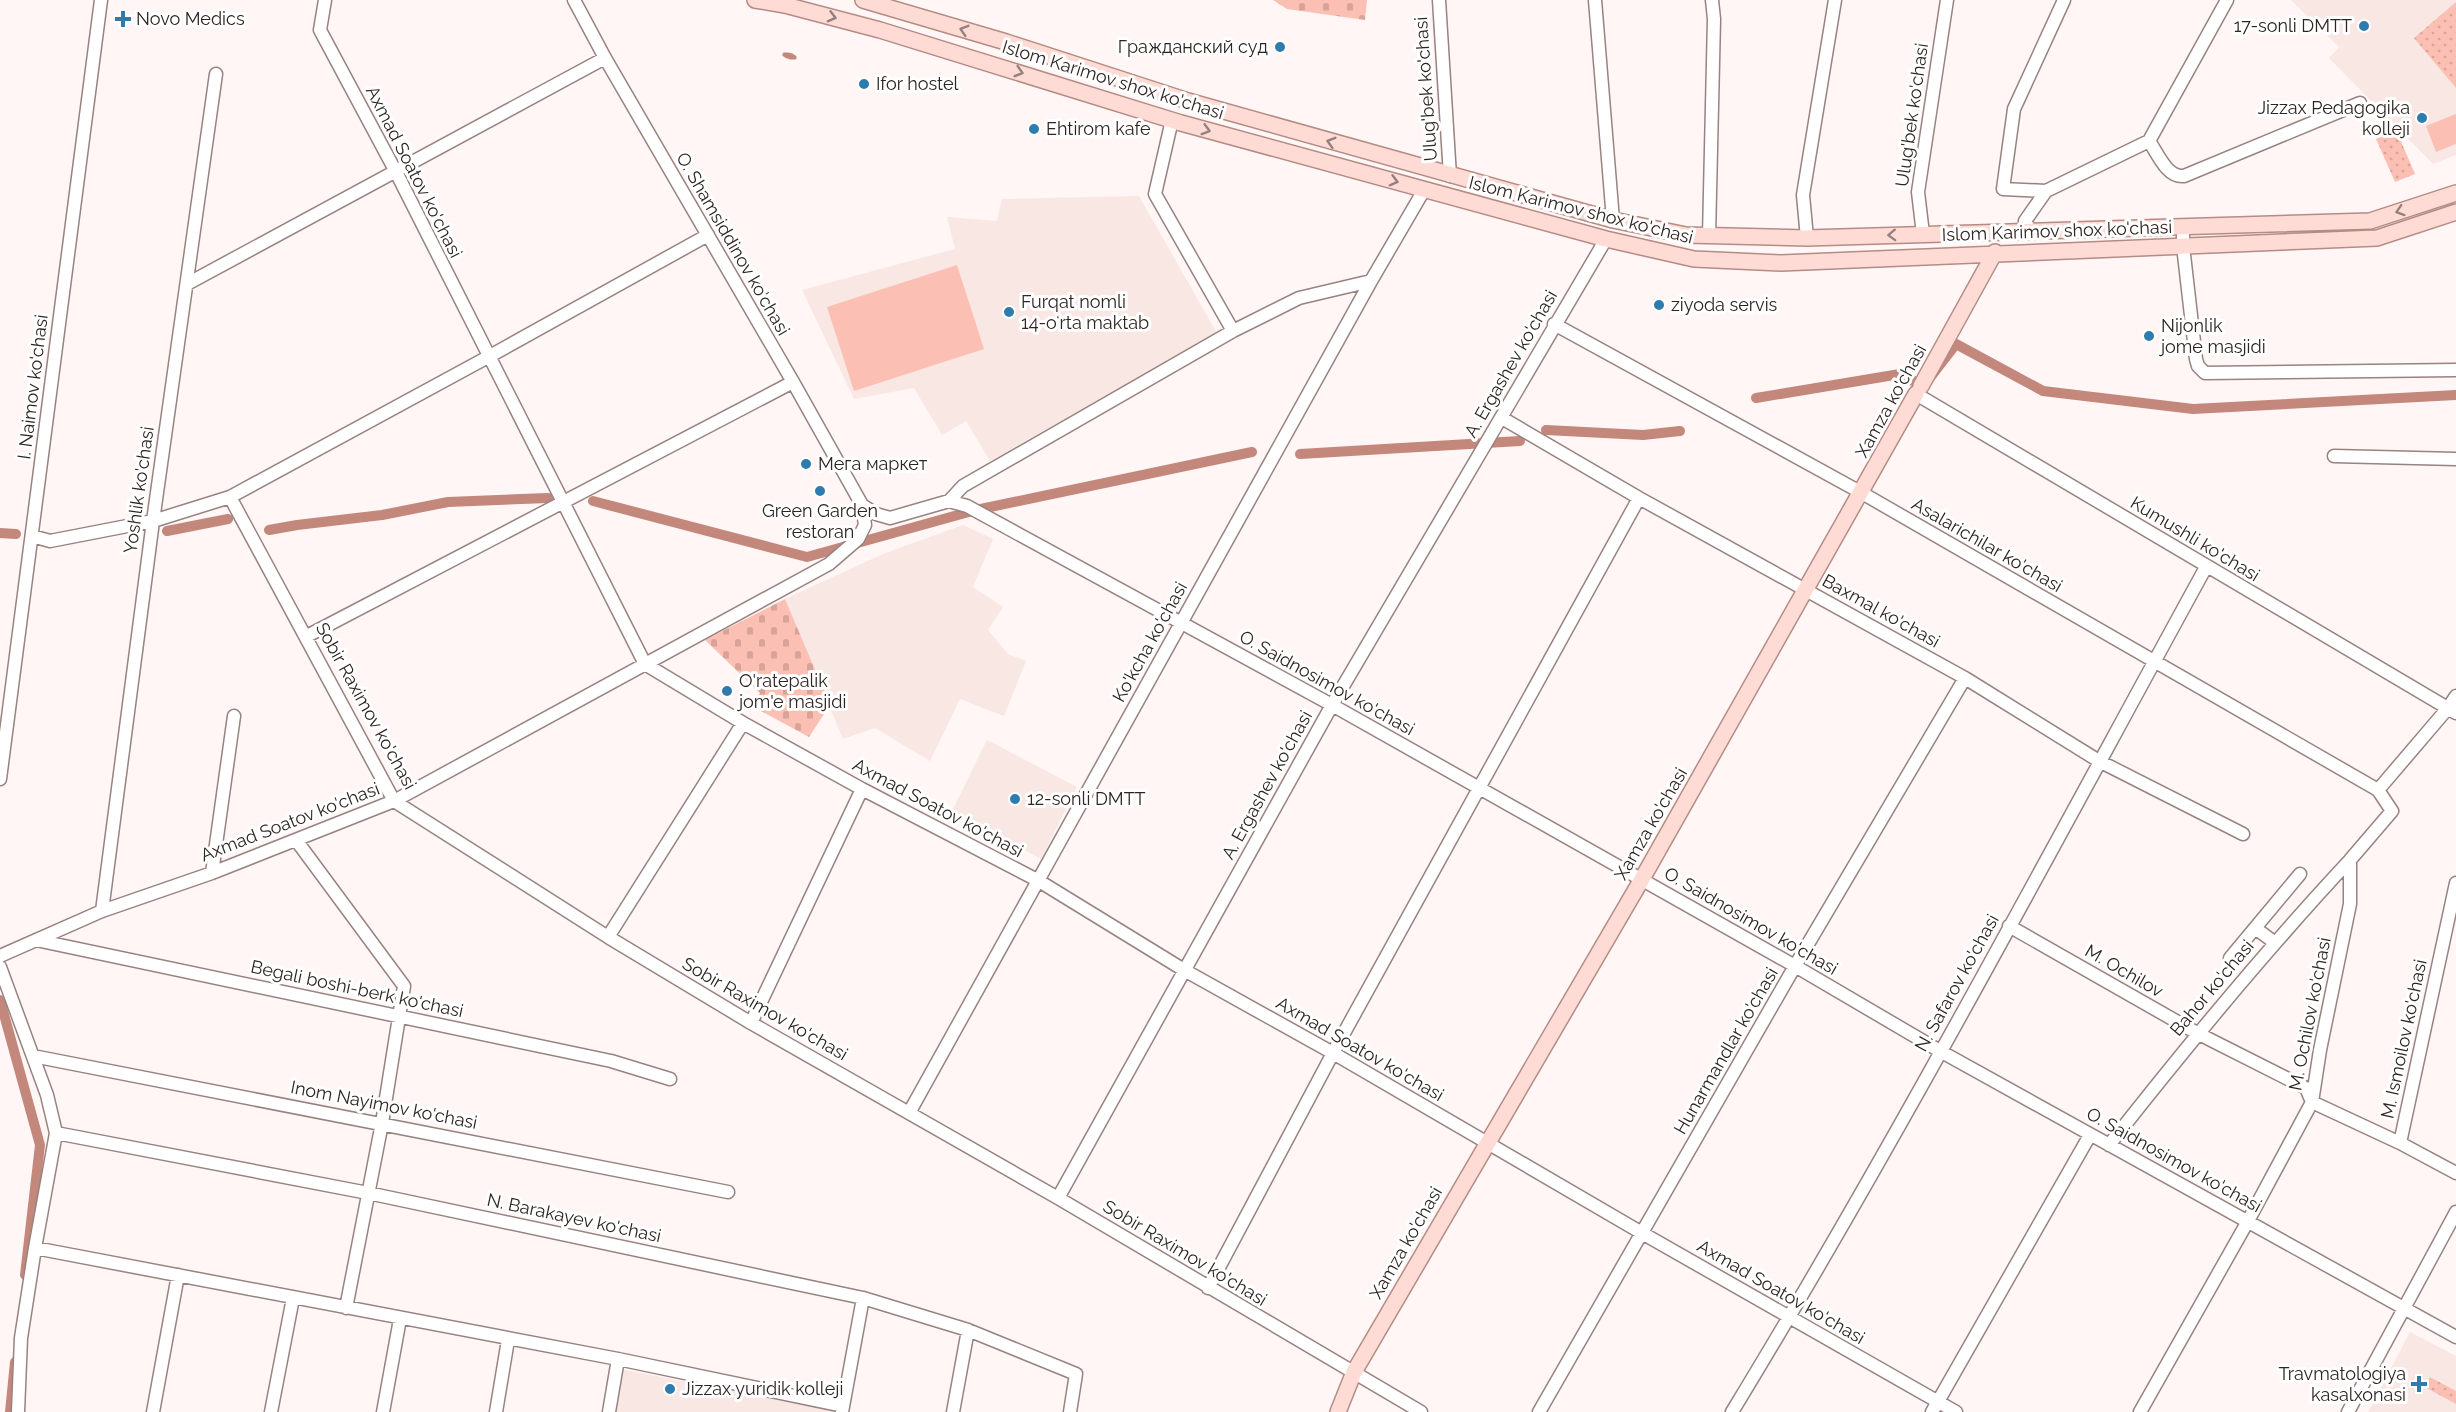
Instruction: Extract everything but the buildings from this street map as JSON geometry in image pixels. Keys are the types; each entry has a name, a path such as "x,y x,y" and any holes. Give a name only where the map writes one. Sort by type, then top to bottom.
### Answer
{"main road":[{"name":"Islom Karimov shox ko'chasi","path":"755,0 785,5 880,30 1176,121 1424,190 1694,259 1781,263 1995,252 2377,238 2456,212"},
{"name":"Islom Karimov shox ko'chasi","path":"863,0 1188,101 1450,176 1613,220 1678,233 1807,238 2370,221 2456,193"},
{"path":"1089,93 1099,91 1103,86 1103,79 1097,72"},
{"path":"1176,121 1175,111 1178,104 1188,101"},
{"path":"2189,226 2191,241 2189,245"},
{"path":"2102,230 2106,232 2109,239 2107,246 2102,249"},
{"name":"Xamza ko'chasi","path":"1338,1412 1354,1372 1642,879 1862,493 1995,252"}],"street":[{"name":"I. Naimov ko'chasi","path":"0,779 101,0"},
{"name":"Axmad Soatov ko'chasi","path":"325,0 320,30 396,172 645,664 743,723 862,789 1039,881 1184,970 1333,1053 1790,1317 1935,1407 1956,1412"},
{"name":"O. Shamsiddinov ko'chasi","path":"574,0 862,506"},
{"name":"Ulug'bek ko'chasi","path":"1439,0 1450,176"},
{"path":"1595,0 1613,220"},
{"path":"1709,236 1714,20 1712,0"},
{"path":"1807,238 1803,195 1835,0"},
{"name":"Ulug'bek ko'chasi","path":"1923,234 1918,192 1947,0"},
{"path":"2064,0 2014,109 2003,189 2046,191 2150,141 2227,0"},
{"path":"187,284 605,58"},
{"name":"Yoshlik ko'chasi","path":"102,911 153,521 216,74"},
{"path":"2150,141 2169,171 2178,177 2184,176 2360,103"},
{"path":"1176,121 1155,194 1233,331"},
{"name":"Ko'kcha ko'chasi","path":"909,1113 1424,190"},
{"path":"2034,231 2025,221 2046,191"},
{"path":"32,536 50,541 153,521 230,497 708,235"},
{"name":"A. Ergashev ko'chasi","path":"1058,1198 1332,705 1606,238"},
{"path":"2189,245 2196,359 2198,366 2205,373 2456,370"},
{"path":"862,506 876,514 890,518 949,501 963,486 1233,331 1299,298 1371,282"},
{"name":"Asalarichilar ko'chasi","path":"1554,324 1862,493 2378,790 2392,811 2350,860"},
{"path":"307,636 564,504 793,382"},
{"name":"Kumushli ko'chasi","path":"1921,386 2206,567 2452,711"},
{"name":"Baxmal ko'chasi","path":"1502,418 1639,498 1965,678 2099,761 2243,834"},
{"path":"2334,456 2456,459"},
{"name":"Sobir Raximov ko'chasi","path":"230,497 394,801 608,937 751,1023 1058,1198 1421,1412"},
{"path":"1208,1288 1333,1053 1639,498"},
{"name":"O. Saidnosimov ko'chasi","path":"949,501 967,506 1332,705 1795,966 1940,1051 2456,1337"},
{"name":"Axmad Soatov ko'chasi","path":"0,956 102,911 212,873 394,801 829,564 854,544 865,525 862,506"},
{"name":"N. Safarov ko'chasi","path":"1732,1412 1790,1317 1940,1051 2206,567"},
{"name":"Hunarmandlar ko'chasi","path":"1539,1412 1795,966 1965,678"},
{"path":"2378,790 2452,711 2456,696"},
{"path":"212,873 234,716"},
{"path":"608,937 743,723"},
{"path":"751,1023 862,789"},
{"path":"296,840 404,986 382,1123 346,1308"},
{"name":"Bahor ko'chasi","path":"2109,1145 2197,1033 2274,942 2350,860"},
{"name":"M. Ochilov ko'chasi","path":"2140,1412 2312,1102 2320,1050 2350,904 2350,860"},
{"path":"2230,958 2300,874"},
{"name":"M. Ismoilov ko'chasi","path":"2312,1102 2400,1143 2456,883"},
{"name":"M. Ochilov","path":"2009,926 2197,1033 2306,1088 2312,1102"},
{"path":"2255,928 2274,942"},
{"name":"Begali boshi-berk ko'chasi","path":"35,940 611,1061 670,1078"},
{"path":"0,967 47,1095 56,1133 34,1248 21,1338 18,1412"},
{"name":"Inom Nayimov ko'chasi","path":"33,1056 728,1192"},
{"name":"N. Barakayev ko'chasi","path":"56,1133 368,1193 863,1298 968,1330 1076,1374 1070,1412"},
{"path":"1935,1407 2090,1135"},
{"path":"2400,1143 2456,1173"},
{"path":"2348,1412 2456,1212"},
{"path":"34,1248 508,1340 618,1359 843,1409 863,1298"},
{"path":"153,1412 178,1275"},
{"path":"271,1412 293,1298"},
{"path":"383,1412 400,1319"},
{"path":"953,1412 968,1330"},
{"path":"496,1412 508,1340"},
{"path":"609,1412 618,1359"}],"shaded area":[{"name":"Jizzax Pedagogika kolleji","path":"2291,0 2456,0 2456,155 2433,164 2329,58 2339,47"},
{"name":"Furqat nomli 14-oʻrta maktab","path":"1139,196 1218,335 990,461 966,421 942,435 914,388 854,399 802,290 955,249 947,217 997,221 1002,199"},
{"path":"963,525 993,539 973,587 1003,607 988,630 1008,654 1026,661 1004,716 960,699 930,761 875,728 843,739 785,599 883,554"},
{"name":"12-sonli DMTT","path":"987,740 1077,787 1041,859 952,811"},
{"name":"Travmatologiya kasalxonasi","path":"2410,1332 2456,1356 2456,1412 2368,1412"},
{"name":"Jizzax yuridik kolleji","path":"620,1369 826,1409 829,1412 615,1412"}],"green space":[{"path":"1273,0 1367,0 1365,20 1287,9"},
{"path":"2456,2 2456,88 2414,38"},
{"path":"2456,114 2456,144 2436,152 2426,126"},
{"path":"2396,130 2415,174 2395,182 2376,139"},
{"path":"957,265 984,349 854,391 827,307"},
{"path":"785,599 830,705 809,737 752,706 760,693 705,640"},
{"path":"2430,1377 2456,1391 2456,1404 2425,1387"}],"waterway":[{"path":"784,54 788,54 787,57 784,55 784,54"},
{"path":"788,54 792,55 791,58 788,57 788,54"},
{"path":"792,55 795,57 795,58 791,58 792,55"},
{"path":"1756,398 1900,374 1908,380 1926,383 1956,344 2043,391 2193,409 2456,395"},
{"path":"1546,430 1643,435 1680,431"},
{"path":"1300,454 1520,441"},
{"path":"593,501 807,557 976,510 1252,452"},
{"path":"269,530 382,515 448,502 548,498"},
{"path":"167,531 228,519"},
{"path":"0,533 16,534"},
{"path":"0,1000 40,1145 25,1275"},
{"path":"10,1412 15,1362"}],"place":[{"name":"Novo Medics","path":"123,19"},
{"name":"17-sonli DMTT","path":"2364,26"},
{"name":"Гражданский суд","path":"1280,47"},
{"name":"Ifor hostel","path":"864,84"},
{"name":"Jizzax Pedagogika kolleji","path":"2422,118"},
{"name":"Ehtirom kafe","path":"1034,129"},
{"name":"ziyoda servis","path":"1659,305"},
{"name":"Furqat nomli 14-oʻrta maktab","path":"1009,312"},
{"name":"Nijonlik jome masjidi","path":"2149,336"},
{"name":"Мега маркет","path":"806,464"},
{"name":"Green Garden restoran","path":"820,491"},
{"name":"O'ratepalik jom'e masjidi","path":"727,691"},
{"name":"12-sonli DMTT","path":"1015,799"},
{"name":"Travmatologiya kasalxonasi","path":"2419,1384"},
{"name":"Jizzax yuridik kolleji","path":"670,1389"}]}
